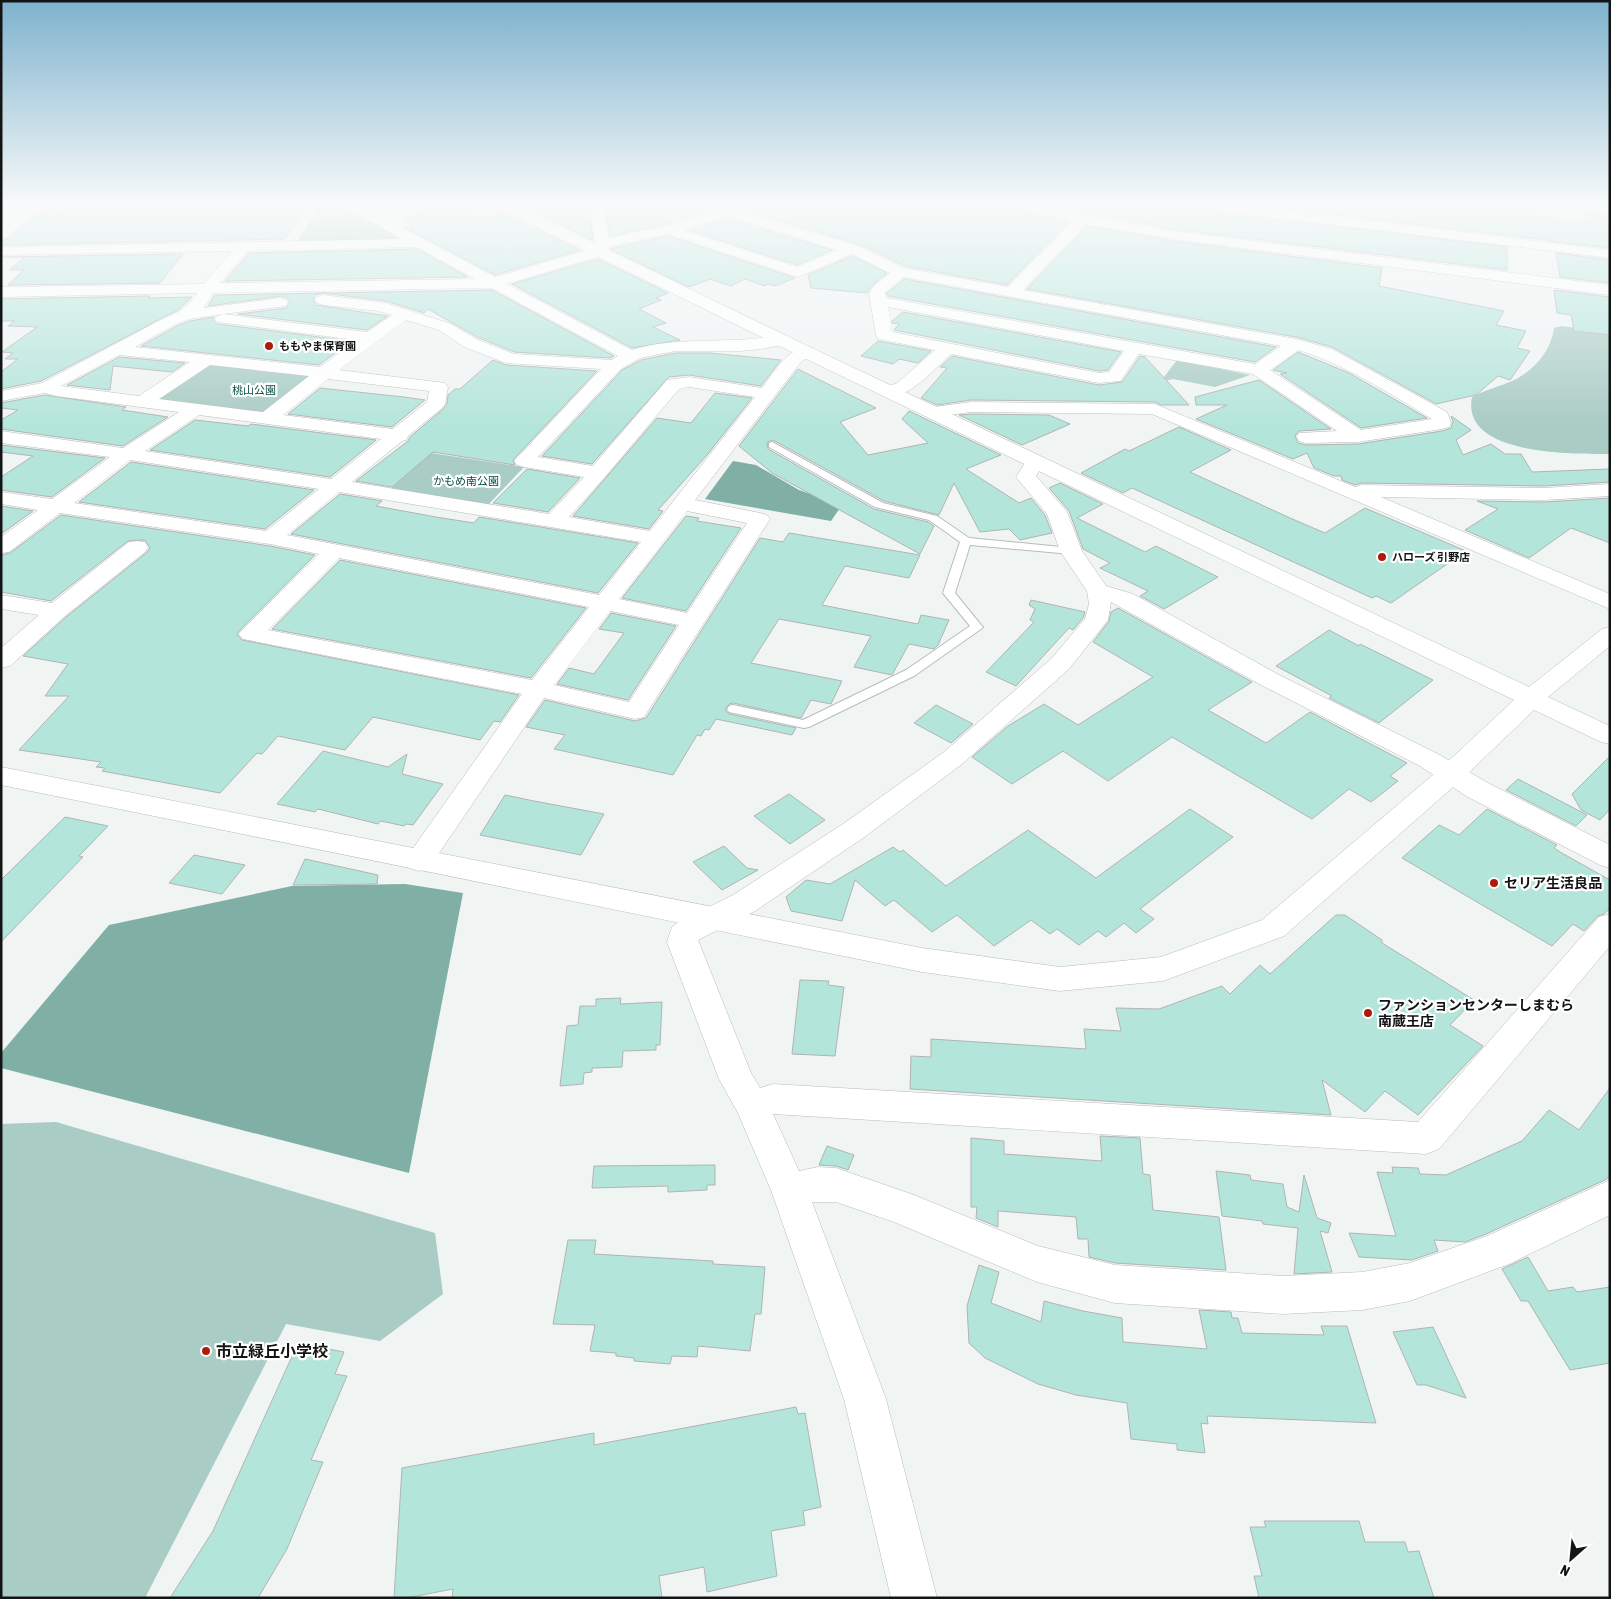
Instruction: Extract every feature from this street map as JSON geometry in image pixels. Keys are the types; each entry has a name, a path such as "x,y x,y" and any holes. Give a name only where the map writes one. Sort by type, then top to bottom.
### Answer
{"street":[{"path":"187,315 194,309 217,278"},
{"path":"484,278 622,360"},
{"path":"1,292 492,282 506,278"},
{"path":"660,278 806,352 1610,736"},
{"path":"893,278 878,290 877,294 884,335 1099,378 1114,377 1135,348"},
{"path":"931,278 1296,344 1326,353 1344,362 1440,416 1442,424 1358,436 1306,438"},
{"path":"1012,292 1026,278"},
{"path":"1513,278 1610,290"},
{"path":"380,306 390,284"},
{"path":"1,396 47,386 187,315 245,306 333,300 380,306 445,327 470,343 512,359 622,360 656,349 700,344 769,344 782,340"},
{"path":"879,301 1258,370 1358,436"},
{"path":"266,418 370,337 404,314"},
{"path":"187,315 370,337"},
{"path":"1258,370 1296,344"},
{"path":"890,392 903,387 948,348"},
{"path":"118,350 439,387 436,404 399,436 335,484 270,538"},
{"path":"419,861 538,689 794,359 806,352"},
{"path":"142,402 207,359"},
{"path":"598,473 524,461 622,360"},
{"path":"554,521 598,473 673,384 689,382 767,394"},
{"path":"47,386 56,390 399,436"},
{"path":"933,412 949,408 979,407 1155,409 1610,602"},
{"path":"1,547 128,453 196,409"},
{"path":"1,437 128,453 335,484 655,538"},
{"path":"914,1598 865,1399 789,1190 752,1106 736,1079 682,942 683,935 712,917 744,902 853,831 953,758 1060,664 1096,620 1100,604 1098,591 1071,551 1057,512 1026,476 1035,462"},
{"path":"1355,494 1364,490 1544,494 1610,490"},
{"path":"1,498 270,538 605,602 694,621"},
{"path":"334,551 251,634 538,689 635,710 760,519 682,504"},
{"path":"1,660 57,611 136,547"},
{"path":"1098,591 1125,599 1272,681 1429,760 1451,774 1610,858"},
{"path":"1,602 57,611"},
{"path":"1,776 922,960 1060,979 1164,969 1273,928 1451,774 1530,699 1610,634"},
{"path":"752,1106 773,1099 1426,1138 1610,925"},
{"path":"789,1190 818,1184 836,1185 901,1208 1037,1264 1115,1284 1283,1295 1362,1291 1410,1282 1496,1251 1610,1198"}],"lane":[{"path":"772,445 879,505 933,518 966,541 1071,551"},
{"path":"733,709 804,724 910,673 977,627 949,594 966,541"}],"green space":[{"path":"1562,326 1610,333 1610,454 1547,452 1523,448 1501,441 1483,431 1473,416 1472,397 1512,381 1527,372 1545,352 1554,328"},
{"name":"桃山公園","path":"207,359 322,374 266,417 144,401"},
{"path":"1177,360 1250,375 1215,387 1173,379 1161,381"},
{"name":"かもめ南公園","path":"431,453 524,467 486,507 388,491"},
{"name":"市立緑丘小学校","path":"56,1122 435,1233 443,1294 380,1341 286,1324 145,1598 1,1598 1,1124"}],"shaded area":[{"path":"733,461 756,465 799,490 842,505 831,521 705,499"},
{"path":"405,884 463,893 409,1173 1,1068 1,1053 109,925 292,886"}],"building":[{"path":"16,278 164,278 160,283 8,285"},
{"path":"228,278 430,278 225,281"},
{"path":"534,278 636,278 668,293 656,298 661,300 639,309 666,323 653,327 680,340 632,348 512,284"},
{"path":"669,278 795,278 775,286 768,284 765,286 745,279 731,286 710,279 689,287"},
{"path":"809,278 882,278 867,293 811,288"},
{"path":"967,278 1014,278 1007,285"},
{"path":"1038,278 1380,278 1379,286 1504,311 1496,325 1526,331 1517,348 1530,351 1510,380 1498,376 1476,395 1436,404 1332,347 1296,337 1027,289"},
{"path":"1565,278 1610,278 1610,283"},
{"path":"904,279 1276,347 1255,362 888,296 887,293"},
{"path":"492,290 614,356 611,358 514,352 477,337 428,309 424,313 386,301 323,293"},
{"path":"1554,290 1610,297 1610,335 1574,331 1571,315 1557,313"},
{"path":"323,293 316,295 313,299 316,305 388,316 367,330 238,314 286,308 290,302 287,298 281,296 208,306 215,295"},
{"path":"150,296 148,298 192,297 178,310 41,381 1,389 1,372 18,359 5,359 13,353 2,352 37,327 8,326 15,321 1,321 1,299"},
{"path":"903,312 1121,352 1108,370 1099,371 894,330 899,324 892,323 892,321"},
{"name":"ももやま保育園","path":"214,317 213,320 217,324 351,341 319,365 141,346 177,326 190,321"},
{"path":"878,341 931,351 918,363 899,359 893,364 861,356"},
{"path":"1298,352 1349,373 1427,418 1361,428 1280,374 1287,373 1273,370"},
{"path":"675,353 710,353 781,360 761,386 689,375 669,377 592,464 542,456 622,370 641,360"},
{"path":"952,356 1099,385 1122,382 1140,356 1145,357 1189,405 1161,405 1155,402 971,400 937,405 921,398 947,368 940,367"},
{"path":"119,357 185,363 172,372 113,366 110,390 67,385"},
{"path":"493,360 506,365 597,371 513,460 515,465 433,452 392,487 356,481 408,441 410,437 443,409 447,404 448,395 455,389 460,389"},
{"path":"798,369 876,408 840,422 868,455 928,443 902,419 909,411 1001,455 966,469 1019,503 1031,498 1045,515 1052,533 1020,540 1009,529 980,532 954,483 939,515 884,501 773,440 767,442 768,449 874,509 928,522 934,526 920,554 772,473 739,446"},
{"path":"1259,380 1331,429 1299,431 1295,436 1298,443 1306,445 1358,444 1442,431 1451,428 1453,422 1451,416 1471,430 1456,440 1463,455 1491,444 1505,454 1521,454 1532,472 1610,469 1610,482 1544,486 1362,483 1355,485 1342,480 1341,476 1334,476 1314,468 1307,453 1293,459 1196,419 1227,405 1196,405 1195,397"},
{"path":"320,388 425,400 392,427 288,414"},
{"path":"715,393 752,398 707,455 658,510 663,511 649,529 573,516 657,418 691,423"},
{"path":"45,395 126,407 122,410 168,417 123,446 1,429 1,420 18,410 1,408 1,403"},
{"path":"959,415 1049,415 1070,424 1022,445"},
{"path":"195,420 248,426 251,424 376,440 330,477 150,450"},
{"path":"1179,427 1231,450 1190,472 1290,518 1325,533 1365,508 1466,551 1391,603 1376,596 1372,598 1132,488 1123,493 1081,473 1125,449 1129,451"},
{"path":"1,445 105,458 52,497 1,490 1,477 33,456 1,452"},
{"path":"131,462 314,490 265,529 79,502"},
{"path":"527,469 580,478 548,512 493,503"},
{"path":"1060,483 1103,504 1077,518 1145,552 1156,546 1218,577 1164,609 1140,596 1148,591 1100,568 1110,563 1083,549 1069,511 1049,488"},
{"path":"340,494 382,501 376,506 436,517 474,523 479,517 638,543 598,593 291,534"},
{"path":"1610,498 1610,543 1571,528 1529,558 1465,530 1498,509 1477,501 1544,502"},
{"path":"1,506 33,511 1,534"},
{"path":"61,515 270,546 315,555 242,628 237,634 242,640 519,695 500,722 494,721 480,740 373,717 345,750 278,736 262,754 257,753 220,793 102,771 105,768 96,767 101,762 19,750 69,696 45,696 68,664 23,656 66,617 150,548 145,540 128,541 51,601 1,592 1,555 10,553"},
{"path":"686,516 699,518 697,521 741,528 686,611 622,598"},
{"path":"789,533 920,555 909,578 845,566 822,605 918,624 921,615 949,620 938,645 934,649 909,644 892,675 854,667 871,636 779,619 751,663 842,681 831,704 811,700 801,718 733,703 729,704 725,710 729,714 796,728 792,735 716,719 709,730 705,729 701,736 697,735 673,775 554,749 565,735 526,727 545,700 635,721 646,718 760,538 783,542"},
{"path":"340,560 586,608 531,678 272,629"},
{"path":"1031,600 1085,612 1083,618 1073,630 1069,628 1016,686 986,672 1034,622 1030,620 1035,609 1029,605"},
{"path":"1118,608 1252,682 1208,710 1266,743 1310,712 1407,763 1390,776 1398,781 1371,802 1349,789 1312,819 1172,737 1108,781 1063,751 1012,784 972,757 1008,726 1044,704 1078,725 1153,677 1093,642 1109,621 1111,612"},
{"path":"611,613 676,626 628,700 557,684 569,668 594,674 624,633 599,629"},
{"path":"1329,630 1433,680 1379,723 1329,698 1332,696 1276,666"},
{"path":"936,705 973,724 951,743 914,723"},
{"path":"323,751 388,767 407,754 402,774 443,784 413,825 406,824 404,826 381,821 378,824 318,809 315,812 277,804"},
{"path":"1610,756 1610,809 1600,820 1581,810 1572,794"},
{"path":"1518,779 1587,815 1576,826 1506,790"},
{"path":"789,794 825,820 790,844 754,816"},
{"path":"505,795 604,814 581,855 480,835"},
{"path":"1190,809 1233,837 1140,909 1154,919 1136,933 1124,923 1106,937 1098,931 1079,945 1057,929 1050,934 1031,920 994,946 957,915 932,932 894,900 885,906 855,880 842,921 791,911 786,897 806,880 830,884 893,847 900,852 903,850 946,886 1028,830 1096,878"},
{"path":"1487,809 1557,845 1554,848 1610,880 1610,908 1604,914 1598,916 1584,931 1573,924 1552,946 1402,858 1439,825 1459,835"},
{"path":"65,817 108,826 79,856 83,857 1,942 1,880"},
{"path":"724,846 747,868 758,870 722,890 693,862"},
{"path":"194,855 245,865 222,894 169,883"},
{"path":"305,859 378,875 377,884 293,885"},
{"path":"1336,915 1345,915 1382,940 1382,943 1474,1000 1450,1025 1483,1046 1418,1115 1385,1091 1365,1112 1322,1080 1331,1115 910,1089 911,1056 931,1057 931,1039 1086,1049 1084,1029 1121,1031 1116,1008 1159,1009 1222,986 1230,994 1260,965 1270,974"},
{"path":"800,980 829,981 828,985 844,987 835,1056 792,1054"},
{"path":"621,998 620,1004 662,1002 660,1045 656,1045 656,1050 623,1051 622,1067 592,1068 592,1072 584,1073 583,1084 560,1086 567,1026 578,1025 580,1006 596,1006 596,999"},
{"path":"1610,1088 1610,1176 1605,1180 1465,1242 1434,1240 1438,1251 1412,1260 1359,1257 1349,1233 1396,1236 1377,1172 1393,1173 1392,1167 1418,1168 1420,1174 1446,1175 1522,1141 1549,1110 1579,1130"},
{"path":"1100,1136 1140,1138 1143,1174 1150,1175 1153,1210 1219,1217 1226,1270 1115,1263 1089,1257 1088,1239 1078,1239 1076,1217 998,1211 998,1227 976,1218 977,1207 971,1207 971,1138 1004,1141 1004,1154 1102,1161"},
{"path":"827,1146 854,1155 848,1170 836,1166 819,1165"},
{"path":"715,1165 715,1185 707,1185 707,1190 668,1192 668,1186 592,1188 594,1166"},
{"path":"1216,1171 1250,1175 1251,1180 1283,1184 1287,1207 1299,1212 1304,1175 1317,1218 1331,1223 1328,1233 1320,1231 1332,1272 1294,1274 1298,1228 1263,1224 1262,1221 1222,1216"},
{"path":"568,1240 596,1240 594,1254 713,1261 713,1264 765,1267 761,1314 755,1314 750,1351 698,1346 697,1357 672,1356 670,1364 634,1361 634,1358 616,1356 616,1353 590,1351 595,1325 553,1324"},
{"path":"1528,1257 1548,1291 1573,1287 1577,1292 1610,1287 1610,1363 1570,1370 1528,1301 1521,1301 1502,1269"},
{"path":"979,1265 999,1272 991,1303 1041,1322 1044,1301 1122,1318 1123,1342 1207,1349 1199,1310 1231,1312 1232,1318 1238,1318 1242,1333 1324,1335 1321,1326 1347,1326 1376,1423 1207,1416 1208,1424 1201,1423 1205,1453 1177,1450 1177,1444 1131,1439 1127,1403 1076,1395 1038,1384 985,1358 969,1343 967,1306"},
{"path":"1433,1327 1466,1398 1426,1385 1417,1385 1393,1332"},
{"path":"313,1346 344,1352 335,1374 347,1376 311,1460 323,1462 287,1549 258,1598 170,1598 213,1531 293,1354 308,1356"},
{"path":"796,1407 798,1414 805,1413 821,1507 803,1511 805,1525 771,1531 777,1576 707,1592 704,1567 659,1576 662,1598 452,1598 453,1589 406,1598 394,1598 402,1468 594,1433 594,1445"},
{"path":"1264,1521 1359,1521 1365,1542 1405,1542 1408,1552 1419,1551 1434,1598 1259,1598 1254,1576 1262,1576 1250,1527 1266,1527"}],"place":[{"name":"ももやま保育園","path":"269,346"},
{"name":"ハローズ 引野店","path":"1382,557"},
{"name":"セリア生活良品","path":"1494,883"},
{"name":"ファンションセンターしまむら 南蔵王店","path":"1368,1013"},
{"name":"市立緑丘小学校","path":"206,1351"}]}
